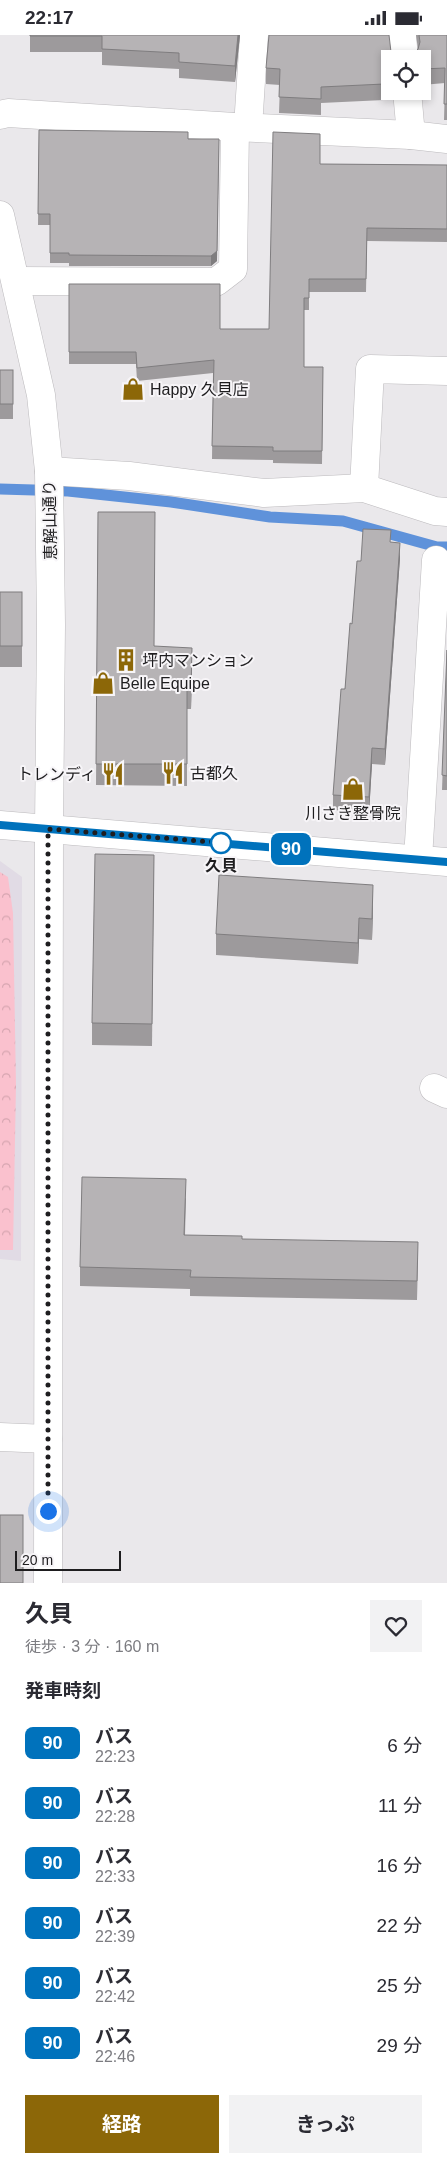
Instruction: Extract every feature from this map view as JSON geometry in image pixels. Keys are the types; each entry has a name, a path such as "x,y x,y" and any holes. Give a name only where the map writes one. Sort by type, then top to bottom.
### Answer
{"street":[{"path":"16,281 216,282 233,269 242,127 254,35"},
{"path":"402,35 403,50"},
{"path":"408,100 411,135"},
{"path":"0,115 8,113 411,135 447,139"},
{"name":"恵解山通り","path":"0,215 41,395 50,485 52,625 48,829 48,1583"},
{"path":"364,488 370,369 447,371"},
{"path":"50,485 129,476 264,493 364,488 436,511 447,512"},
{"path":"418,859 436,560"},
{"path":"0,825 447,861"},
{"path":"0,1437 48,1439"}],"shaded area":[{"path":"0,861 22,877 21,1261 0,1259"}],"green space":[{"path":"0,872 8,877 13,913 16,1085 13,1250 0,1250"}],"building":[{"path":"30,35 238,35 235,66 179,62 179,53 102,49 102,36"},
{"path":"269,35 389,35 391,50 381,50 381,84 321,87 321,99 279,97 280,69 266,68"},
{"path":"419,35 447,35 447,104 444,104 445,68 431,69 431,50 417,50 420,42"},
{"path":"39,130 188,132 188,139 219,139 217,251 211,256 69,255 69,253 50,253 50,214 38,214"},
{"path":"273,132 320,134 320,164 447,165 447,229 367,228 366,279 309,279 309,298 304,298 304,367 323,367 322,451 273,451 273,447 212,446 214,360 137,368 136,352 69,352 69,284 220,284 220,329 269,329"},
{"path":"0,370 13,370 13,404 0,404"},
{"name":"坪内マンション","path":"98,512 155,512 154,646 192,648 191,687 187,687 187,764 96,764"},
{"path":"363,529 391,530 390,542 400,543 385,749 372,748 369,797 333,795 341,689 345,689 350,623 352,624 357,561 361,561"},
{"path":"0,592 22,592 22,646 0,646"},
{"path":"447,650 447,776 442,775"},
{"path":"95,854 154,855 152,1024 92,1023"},
{"path":"219,875 373,885 372,919 359,918 358,943 216,934"},
{"path":"82,1177 186,1179 184,1235 242,1236 242,1239 418,1242 417,1281 190,1277 191,1270 80,1267"},
{"path":"0,1515 23,1515 23,1583 0,1583"}],"waterway":[{"path":"0,489 68,491 171,502 270,517 343,521 437,547 447,547"}],"bus line":[{"name":"90","path":"0,825 447,862"}],"place":[{"name":"Happy 久貝店","path":"133,389"},
{"name":"坪内マンション","path":"126,660"},
{"name":"Belle Equipe","path":"103,683"},
{"name":"古都久","path":"173,773"},
{"name":"トレンディ","path":"113,774"},
{"name":"川さき整骨院","path":"353,789"},
{"name":"久貝","path":"221,843"}],"route":[{"path":"48,1511 48,829 226,843 221,843"}]}
